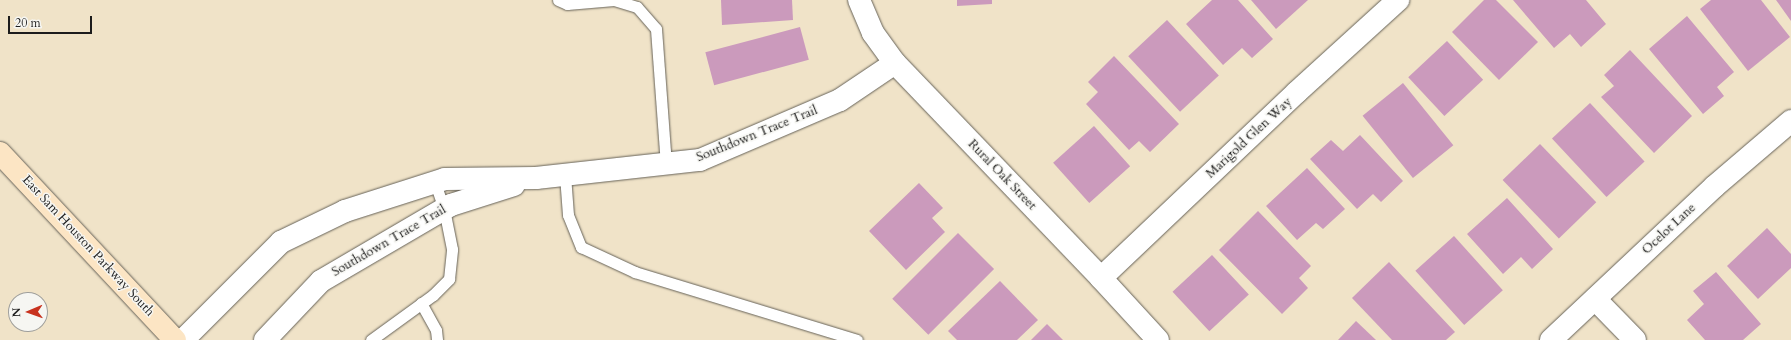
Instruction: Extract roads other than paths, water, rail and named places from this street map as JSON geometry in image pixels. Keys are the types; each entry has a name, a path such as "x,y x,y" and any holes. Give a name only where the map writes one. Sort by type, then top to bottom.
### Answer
{"main road":[{"name":"East Sam Houston Parkway South","path":"0,153 175,340"}],"street":[{"name":"Rural Oak Street","path":"859,0 873,33 895,63 1101,278 1158,340"},
{"name":"Marigold Glen Way","path":"1101,278 1292,97 1398,0"},
{"name":"Southdown Trace Trail","path":"183,340 281,242 345,211 446,179 536,178 700,160 840,100 895,63"},
{"name":"Ocelot Lane","path":"1551,340 1715,186 1791,121"},
{"name":"Southdown Trace Trail","path":"265,340 321,281 450,205 536,178"},
{"path":"1595,299 1635,340"}],"lane":[{"path":"558,0 567,4 614,0 637,7 656,29 666,164"},
{"path":"565,175 568,215 581,247 635,272 857,340"},
{"path":"370,340 433,295 449,279 452,249 444,209 435,183"},
{"path":"421,303 436,330 437,340"}]}
